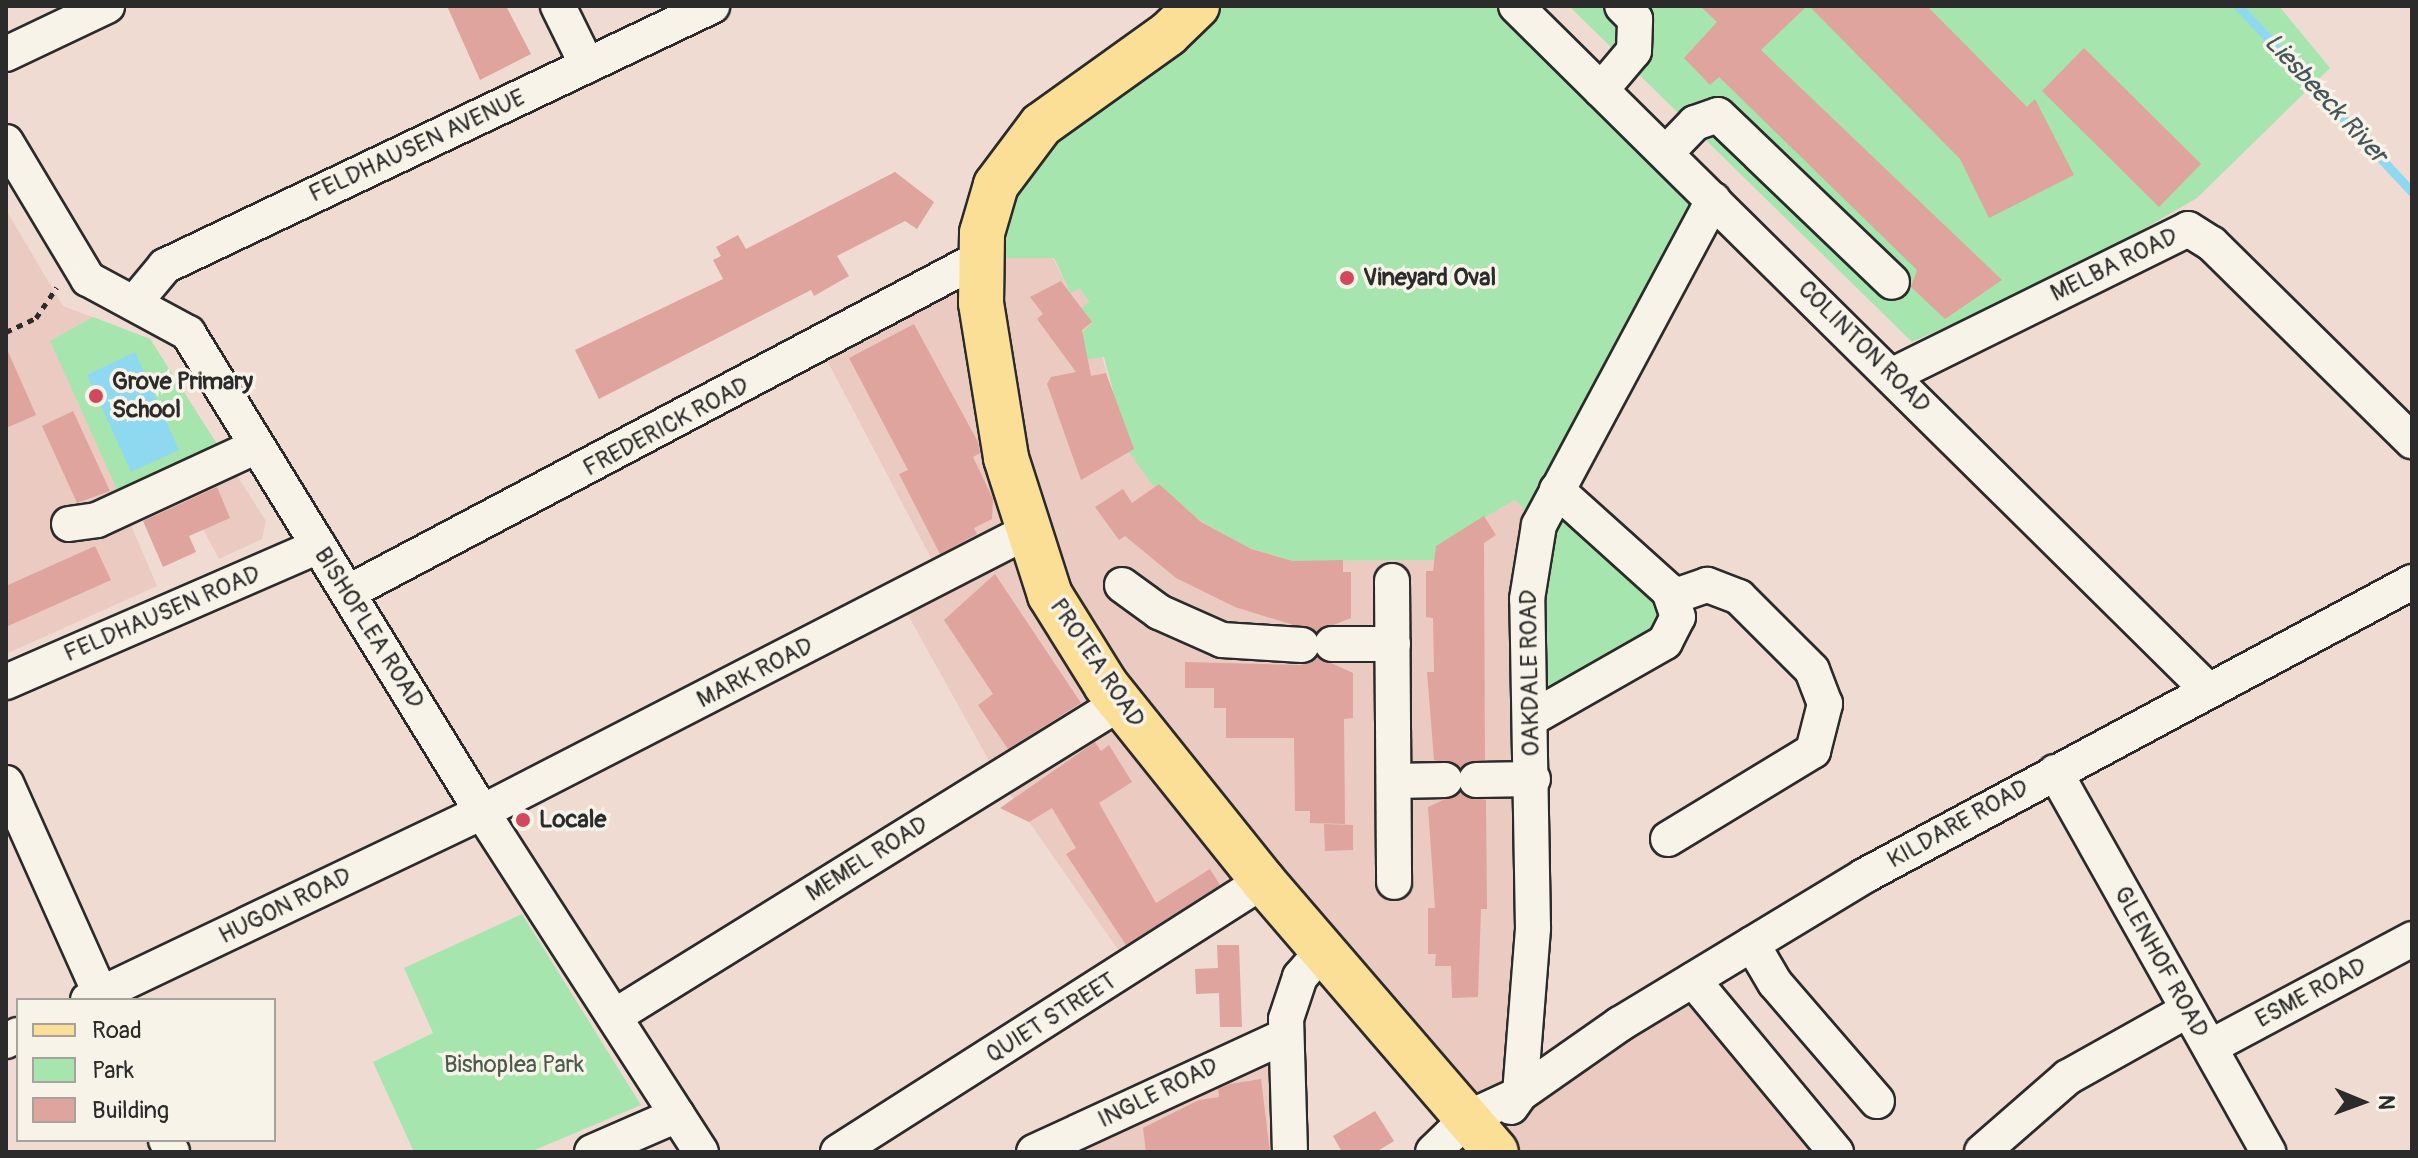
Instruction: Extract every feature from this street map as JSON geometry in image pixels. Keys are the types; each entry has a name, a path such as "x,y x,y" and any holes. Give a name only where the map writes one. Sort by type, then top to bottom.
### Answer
{"main road":[{"name":"PROTEA ROAD","path":"1197,6 1023,143 992,196 980,258 991,392 1028,531 1064,622 1120,703 1263,881 1482,1141"}],"street":[{"path":"6,54 107,6"},
{"path":"558,6 587,65"},
{"name":"FELDHAUSEN AVENUE","path":"135,302 163,268 712,6"},
{"name":"COLINTON ROAD","path":"1516,6 1893,375 2209,691"},
{"path":"1601,90 1634,51 1635,19 1622,6"},
{"path":"1666,153 1695,123 1718,115 1892,282"},
{"name":"BISHOPLEA ROAD","path":"6,142 88,279 188,333 482,812 701,1152"},
{"name":"OAKDALE ROAD","path":"1520,1094 1533,928 1528,572 1539,525 1713,200"},
{"name":"MELBA ROAD","path":"1893,375 2188,229 2212,244 2412,441"},
{"name":"FREDERICK ROAD","path":"349,592 980,258"},
{"path":"69,524 97,520 257,446"},
{"path":"1532,718 1665,642 1677,624 1673,597 1557,490"},
{"name":"MARK ROAD","path":"482,812 1028,531"},
{"name":"FELDHAUSEN ROAD","path":"6,682 319,546"},
{"path":"1392,581 1394,882"},
{"name":"KILDARE ROAD","path":"1520,1094 1752,944 2055,772 2412,582"},
{"path":"1122,585 1159,612 1222,640 1393,644"},
{"path":"1668,839 1813,751 1825,704 1812,670 1739,597 1707,585 1673,597"},
{"name":"MEMEL ROAD","path":"615,1016 1120,703"},
{"name":"GLENHOF ROAD","path":"2055,772 2268,1152"},
{"path":"1394,781 1533,779"},
{"path":"6,783 97,998"},
{"name":"HUGON ROAD","path":"97,998 482,812"},
{"name":"QUIET STREET","path":"838,1152 1263,881"},
{"name":"ESME ROAD","path":"2210,1047 2412,939"},
{"path":"1752,944 1775,983 1877,1101"},
{"path":"1290,1152 1283,1037 1300,977 1323,951"},
{"path":"1693,980 1836,1152"},
{"path":"1982,1152 2068,1077 2188,1010"},
{"name":"INGLE ROAD","path":"1034,1152 1283,1037"},
{"path":"1433,1152 1482,1141 1520,1094"},
{"path":"592,1152 677,1115"}],"path":[{"path":"6,332 36,318 49,294 67,279"}],"shaded area":[{"name":"Grove Primary School","path":"6,210 63,306 150,339 266,521 262,539 219,559 183,492 127,516 157,586 6,654"},
{"path":"980,258 1053,258 1071,294 1079,288 1089,303 1114,404 1155,487 1243,545 1293,561 1436,560 1436,546 1515,500 1539,525 1520,1093 1693,980 1822,1152 1477,1152 1263,882 1130,967 998,777 899,599 940,575 820,347"},
{"path":"1283,1037 1290,1152 1065,1152"}],"green space":[{"name":"Vineyard Oval","path":"1197,6 1516,6 1713,200 1557,490 1678,613 1532,718 1539,525 1515,500 1436,546 1436,560 1293,561 1243,546 1188,513 1159,484 1154,487 1129,452 1104,357 1084,360 1071,344 1092,323 1081,308 1089,302 1079,288 1071,294 1054,258 980,258 992,196"},
{"path":"1569,6 2279,6 2330,68 2197,198 2075,269 1912,342"},
{"path":"93,317 150,339 222,452 121,498 50,341"},
{"name":"Bishoplea Park","path":"522,914 641,1105 530,1152 414,1152 373,1062 433,1033 404,968"}],"water":[{"path":"135,352 179,450 131,472 87,375"}],"building":[{"path":"447,6 506,6 531,54 480,80"},
{"path":"1700,6 1807,6 1761,50 2002,280 1945,319 1911,287 1917,270 1719,77 1710,85 1684,58 1717,22"},
{"path":"1809,6 1927,6 2027,107 2035,99 2074,175 1989,218 1960,159"},
{"path":"2084,48 2201,164 2159,207 2042,91"},
{"path":"895,172 934,202 917,229 905,221 837,256 849,276 814,296 811,290 599,399 575,350 723,279 713,260 721,256 716,247 738,235 746,249"},
{"path":"1061,281 1092,322 1082,330 1091,376 1106,373 1134,449 1081,480 1047,384 1051,377 1076,372 1037,319 1043,314 1030,297"},
{"path":"914,324 978,442 980,453 973,457 993,499 992,519 974,528 977,534 940,554 899,474 908,470 849,358"},
{"path":"6,347 36,415 6,428"},
{"path":"73,411 110,491 77,503 42,426"},
{"path":"1159,484 1201,522 1251,549 1293,561 1343,560 1343,572 1351,572 1351,618 1316,632 1235,607 1176,578 1125,536 1119,540 1095,507 1123,489 1132,503"},
{"path":"217,487 230,518 189,536 196,552 163,567 143,521"},
{"path":"1484,516 1496,535 1484,543 1485,760 1461,768 1434,760 1427,672 1434,672 1433,618 1426,617 1426,571 1433,571 1436,546"},
{"path":"95,546 111,580 6,627 6,586"},
{"path":"995,574 1081,703 1008,749 978,705 993,694 944,620"},
{"path":"1318,657 1353,673 1353,718 1344,719 1345,824 1310,823 1310,811 1295,811 1294,738 1226,738 1226,708 1214,708 1214,688 1185,688 1185,662 1301,665"},
{"path":"1095,742 1101,751 1109,745 1132,782 1099,803 1156,903 1210,869 1220,885 1126,945 1066,854 1076,848 1052,808 1029,822 1000,808"},
{"path":"1460,792 1486,800 1487,909 1481,909 1478,997 1452,998 1451,966 1435,966 1436,954 1428,954 1428,908 1435,908 1428,807"},
{"path":"1324,824 1353,825 1353,850 1325,851"},
{"path":"1217,945 1239,945 1242,1027 1220,1027 1219,993 1196,994 1195,969 1218,968"},
{"path":"1261,1079 1270,1152 1146,1152 1143,1128 1199,1100 1219,1097 1218,1089 1230,1084"},
{"path":"1375,1111 1394,1141 1376,1152 1342,1152 1333,1136"}],"waterway":[{"name":"Liesbeeck River","path":"2238,6 2412,192"}],"place":[{"name":"Vineyard Oval","path":"1347,278"},
{"name":"Grove Primary School","path":"96,396"},
{"name":"Locale","path":"523,820"}]}
